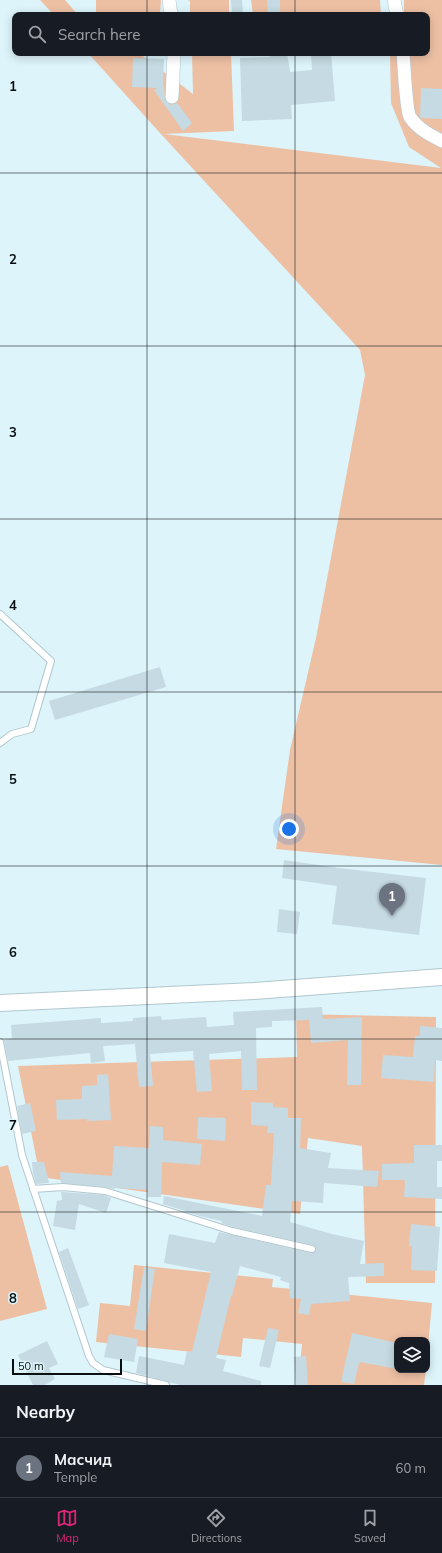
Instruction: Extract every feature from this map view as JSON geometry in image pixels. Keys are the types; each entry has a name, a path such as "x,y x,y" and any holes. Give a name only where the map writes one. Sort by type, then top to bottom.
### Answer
{"street":[{"path":"169,0 171,12"},
{"path":"394,0 396,12"},
{"path":"172,97 174,56"},
{"path":"403,56 409,116 418,127 442,141"},
{"path":"0,1004 254,991 442,977"}],"lane":[{"path":"0,614 51,661 31,728 12,734 0,743"},
{"path":"0,1042 22,1154 89,1356 93,1363 103,1370 166,1385"},
{"path":"33,1188 63,1187 105,1191 232,1231 312,1249"}],"shaded area":[{"path":"40,0 65,0 75,12 51,12"},
{"path":"96,0 161,0 160,12 96,12"},
{"path":"188,0 229,0 229,12 190,12 190,1"},
{"path":"251,0 380,0 381,12 253,12"},
{"path":"404,0 442,0 442,865 276,849 290,750 316,638 365,375 360,350 91,56 143,56 193,94 192,56 231,56 234,131 164,134 441,168 409,147 391,103 390,56 430,56 430,12 404,12"},
{"path":"296,1014 436,1017 435,1283 366,1283 362,1146 308,1138 300,1214 40,1177 18,1066 297,1057"},
{"path":"8,1165 47,1309 0,1321 0,1167"},
{"path":"134,1265 273,1279 272,1287 432,1303 429,1337 394,1337 394,1373 426,1373 424,1385 298,1385 302,1344 243,1338 241,1357 96,1342 100,1303 130,1306"}],"building":[{"path":"231,0 242,0 243,12 232,12"},
{"path":"267,0 280,0 280,12 268,12"},
{"path":"287,56 290,72 312,70 311,56 331,56 335,101 291,105 292,119 242,121 240,58"},
{"path":"133,58 164,59 163,85 165,100 171,105 177,103 192,123 183,131 154,90 157,88 132,87"},
{"path":"421,88 442,89 442,119 421,118"},
{"path":"160,667 166,687 55,720 49,701"},
{"path":"284,860 426,878 419,935 332,924 337,886 282,878"},
{"path":"279,909 300,912 297,934 277,932"},
{"path":"322,1007 323,1019 362,1017 361,1085 347,1085 348,1040 311,1043 309,1020 272,1021 272,1027 256,1028 257,1090 242,1090 241,1051 209,1054 212,1091 197,1092 193,1051 150,1054 153,1086 139,1087 135,1044 103,1046 105,1061 91,1063 90,1053 8,1061 4,1040 12,1038 11,1025 101,1018 101,1023 133,1021 133,1018 161,1016 162,1020 206,1017 207,1027 234,1025 233,1012"},
{"path":"420,1026 442,1028 442,1061 435,1060 434,1082 381,1078 383,1055 413,1057 415,1036 420,1036"},
{"path":"108,1074 111,1120 57,1120 56,1100 82,1099 82,1086 97,1085 97,1075"},
{"path":"251,1102 273,1103 273,1107 288,1108 288,1118 301,1118 300,1148 331,1153 328,1168 379,1171 377,1187 324,1183 323,1203 292,1201 290,1222 364,1241 360,1264 384,1263 384,1276 348,1277 350,1301 311,1304 309,1315 298,1313 301,1299 290,1298 289,1283 280,1280 281,1277 240,1266 216,1358 226,1360 223,1371 261,1381 261,1385 180,1385 136,1373 139,1356 184,1365 187,1351 192,1352 211,1272 164,1263 169,1234 215,1243 219,1232 311,1253 314,1253 316,1250 316,1247 313,1245 233,1227 221,1223 222,1221 200,1216 163,1204 164,1196 262,1216 266,1185 271,1185 274,1133 267,1133 268,1126 251,1125"},
{"path":"30,1103 36,1131 22,1134 17,1106"},
{"path":"198,1117 226,1118 225,1141 197,1139"},
{"path":"150,1126 163,1127 163,1140 202,1144 200,1165 162,1162 161,1197 147,1197 148,1190 114,1189 61,1183 60,1172 112,1176 114,1146 149,1148"},
{"path":"414,1145 442,1145 442,1161 437,1161 437,1187 442,1187 442,1199 404,1197 405,1180 382,1180 382,1164 414,1163"},
{"path":"32,1162 44,1162 49,1183 36,1184"},
{"path":"61,1192 104,1195 111,1198 106,1213 79,1204 75,1230 53,1226 57,1201 62,1200"},
{"path":"411,1224 440,1227 437,1271 411,1270 412,1246 409,1246"},
{"path":"68,1248 89,1305 78,1309 59,1252"},
{"path":"144,1267 155,1269 146,1331 134,1329"},
{"path":"268,1328 279,1330 270,1368 259,1366"},
{"path":"352,1333 394,1342 394,1368 360,1362 354,1384 341,1382"},
{"path":"109,1334 138,1339 134,1362 104,1357"},
{"path":"47,1341 58,1364 49,1368 55,1379 45,1385 33,1385 18,1355"},
{"path":"306,1356 308,1385 296,1385 294,1357"}],"place":[{"name":"Масчид","path":"392,916"}]}
